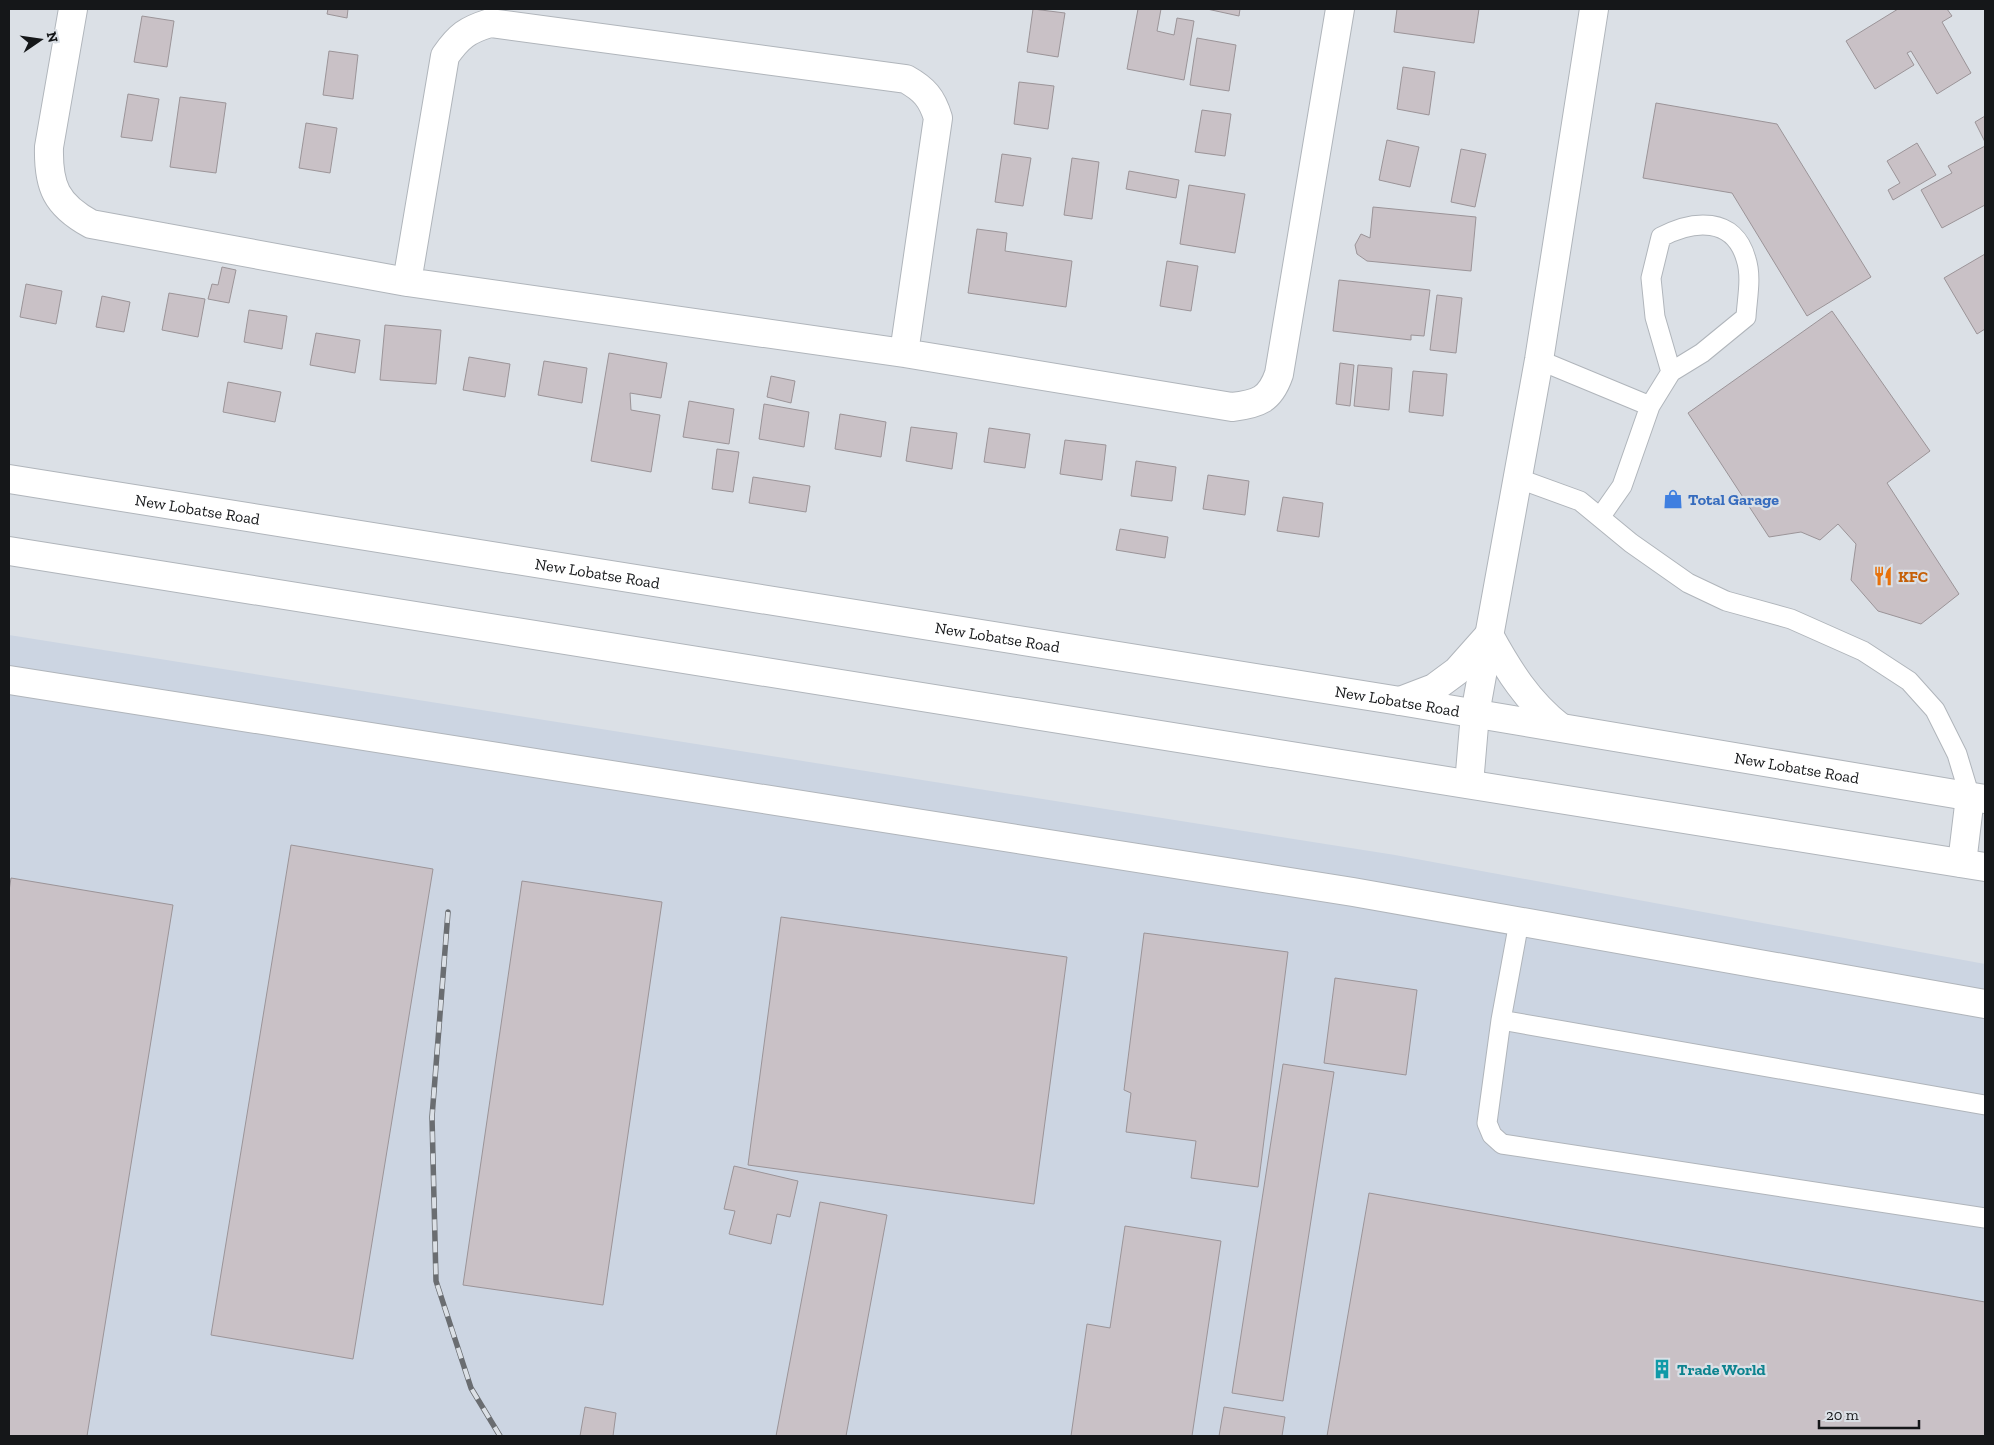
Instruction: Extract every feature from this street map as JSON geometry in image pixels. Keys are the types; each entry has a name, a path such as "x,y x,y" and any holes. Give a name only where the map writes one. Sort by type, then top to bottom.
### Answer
{"street":[{"path":"73,9 50,147 48,170 56,194 71,213 91,224 407,282 904,353 1232,407 1248,405 1263,399 1274,389 1279,374 1340,9"},
{"path":"1469,784 1476,714 1539,360 1594,9"},
{"path":"407,282 445,56 455,41 470,30 490,23 906,79 921,87 933,101 938,118 904,353"},
{"name":"New Lobatse Road","path":"9,479 1400,701 1978,798"},
{"path":"9,552 1974,865 1978,798"},
{"path":"1400,701 1434,688 1457,671 1489,635"},
{"path":"1489,635 1509,672 1542,713 1560,728"},
{"path":"9,680 1353,892 1985,1004"}],"lane":[{"path":"1601,516 1622,486 1650,406 1671,372 1702,353 1746,317 1749,281 1746,259 1737,239 1720,228 1696,224 1679,228 1661,237 1651,278 1655,317 1671,372"},
{"path":"1539,360 1650,406"},
{"path":"1517,478 1580,501 1601,516 1631,544 1688,582 1726,601 1791,619 1863,651 1910,681 1935,710 1978,798"},
{"path":"1519,922 1501,1020 1487,1123 1492,1135 1502,1144 1985,1218"},
{"path":"1501,1020 1985,1105"}],"shaded area":[{"path":"9,635 1395,855 1985,964 1985,1436 9,1436"}],"building":[{"path":"328,9 348,9 347,18 327,14"},
{"path":"1033,9 1065,13 1058,57 1027,52"},
{"path":"1138,9 1161,9 1157,31 1174,35 1177,18 1194,21 1184,80 1127,69"},
{"path":"1207,9 1240,9 1239,16"},
{"path":"1397,9 1479,9 1474,43 1394,32"},
{"path":"1898,9 1947,9 1952,16 1942,22 1971,73 1937,94 1911,51 1907,53 1914,65 1875,89 1846,41"},
{"path":"142,16 174,21 167,67 134,62"},
{"path":"1197,38 1236,45 1229,91 1190,85"},
{"path":"329,51 358,55 353,99 323,95"},
{"path":"1403,67 1435,72 1429,115 1397,109"},
{"path":"1019,82 1054,86 1048,129 1014,124"},
{"path":"128,94 159,99 152,141 121,137"},
{"path":"180,97 226,103 216,173 170,167"},
{"path":"1656,103 1777,124 1871,277 1807,316 1732,193 1643,178"},
{"path":"1202,110 1231,114 1225,156 1195,152"},
{"path":"1985,116 1985,142 1975,122"},
{"path":"306,123 337,128 330,173 299,168"},
{"path":"1387,140 1419,147 1410,187 1379,180"},
{"path":"1917,143 1936,175 1893,200 1888,190 1900,183 1887,161"},
{"path":"1985,146 1985,205 1942,228 1921,190 1952,173 1948,166"},
{"path":"1461,149 1486,154 1475,207 1451,202"},
{"path":"1002,154 1031,158 1023,206 995,202"},
{"path":"1072,158 1099,162 1092,219 1064,215"},
{"path":"1129,171 1179,180 1176,198 1126,189"},
{"path":"1189,185 1245,194 1235,253 1180,244"},
{"path":"1373,207 1476,217 1471,271 1367,261 1357,254 1355,245 1361,234 1370,238"},
{"path":"977,229 1007,233 1005,251 1072,261 1066,307 968,293"},
{"path":"1985,254 1985,329 1977,334 1944,278"},
{"path":"1167,261 1198,266 1191,311 1160,306"},
{"path":"222,267 236,270 229,303 208,299 212,284 218,285"},
{"path":"1339,280 1430,290 1424,336 1411,335 1411,340 1333,331"},
{"path":"26,284 62,291 56,324 20,317"},
{"path":"169,293 205,299 198,337 162,330"},
{"path":"1437,295 1462,298 1456,353 1430,350"},
{"path":"102,296 130,302 124,332 96,327"},
{"path":"249,310 287,316 282,349 244,342"},
{"path":"1832,311 1930,451 1887,483 1959,594 1921,624 1878,611 1851,580 1856,544 1838,524 1820,540 1801,532 1769,537 1688,413"},
{"path":"385,325 441,330 436,384 380,380"},
{"path":"316,333 360,340 355,373 310,365"},
{"path":"609,353 667,363 661,398 630,393 631,410 660,415 651,472 591,461"},
{"path":"469,357 510,364 505,397 463,390"},
{"path":"544,361 587,368 582,403 538,395"},
{"path":"1340,363 1354,365 1350,406 1336,404"},
{"path":"1358,365 1392,368 1389,410 1354,406"},
{"path":"1413,371 1447,374 1443,416 1409,412"},
{"path":"771,376 795,381 791,403 767,397"},
{"path":"228,382 281,392 275,422 223,412"},
{"path":"689,401 734,409 729,444 683,437"},
{"path":"764,404 809,412 804,447 759,439"},
{"path":"840,414 886,422 881,457 835,449"},
{"path":"911,427 957,433 952,469 906,461"},
{"path":"989,428 1030,434 1025,468 984,462"},
{"path":"1065,440 1106,445 1102,480 1060,474"},
{"path":"717,449 739,452 733,492 712,489"},
{"path":"1136,461 1176,467 1172,501 1131,496"},
{"path":"1208,475 1249,481 1245,515 1203,509"},
{"path":"753,477 810,486 806,512 749,503"},
{"path":"1283,497 1323,503 1319,537 1277,531"},
{"path":"1120,529 1168,537 1165,558 1116,550"},
{"path":"291,845 433,869 353,1359 211,1335"},
{"path":"11,878 173,905 87,1436 9,1436 9,891"},
{"path":"522,881 662,902 603,1305 463,1285"},
{"path":"781,917 1067,957 1034,1204 748,1165"},
{"path":"1144,933 1288,952 1258,1187 1191,1178 1196,1141 1126,1132 1131,1093 1124,1090"},
{"path":"1335,978 1417,990 1406,1075 1324,1063"},
{"path":"1283,1064 1334,1072 1283,1401 1232,1393"},
{"path":"734,1166 798,1181 790,1217 777,1214 771,1244 729,1234 735,1211 724,1209"},
{"name":"Trade World","path":"1369,1193 1985,1302 1985,1436 1327,1436"},
{"path":"820,1202 887,1215 846,1436 776,1436"},
{"path":"1125,1226 1221,1241 1192,1436 1071,1436 1087,1324 1110,1328"},
{"path":"585,1407 616,1413 613,1436 580,1436"},
{"path":"1224,1407 1285,1417 1282,1436 1219,1436"}],"railway":[{"path":"448,912 432,1117 436,1281 471,1388 500,1436"}],"place":[{"name":"Total Garage","path":"1673,499"},
{"name":"KFC","path":"1883,576"},
{"name":"Trade World","path":"1662,1369"}]}
